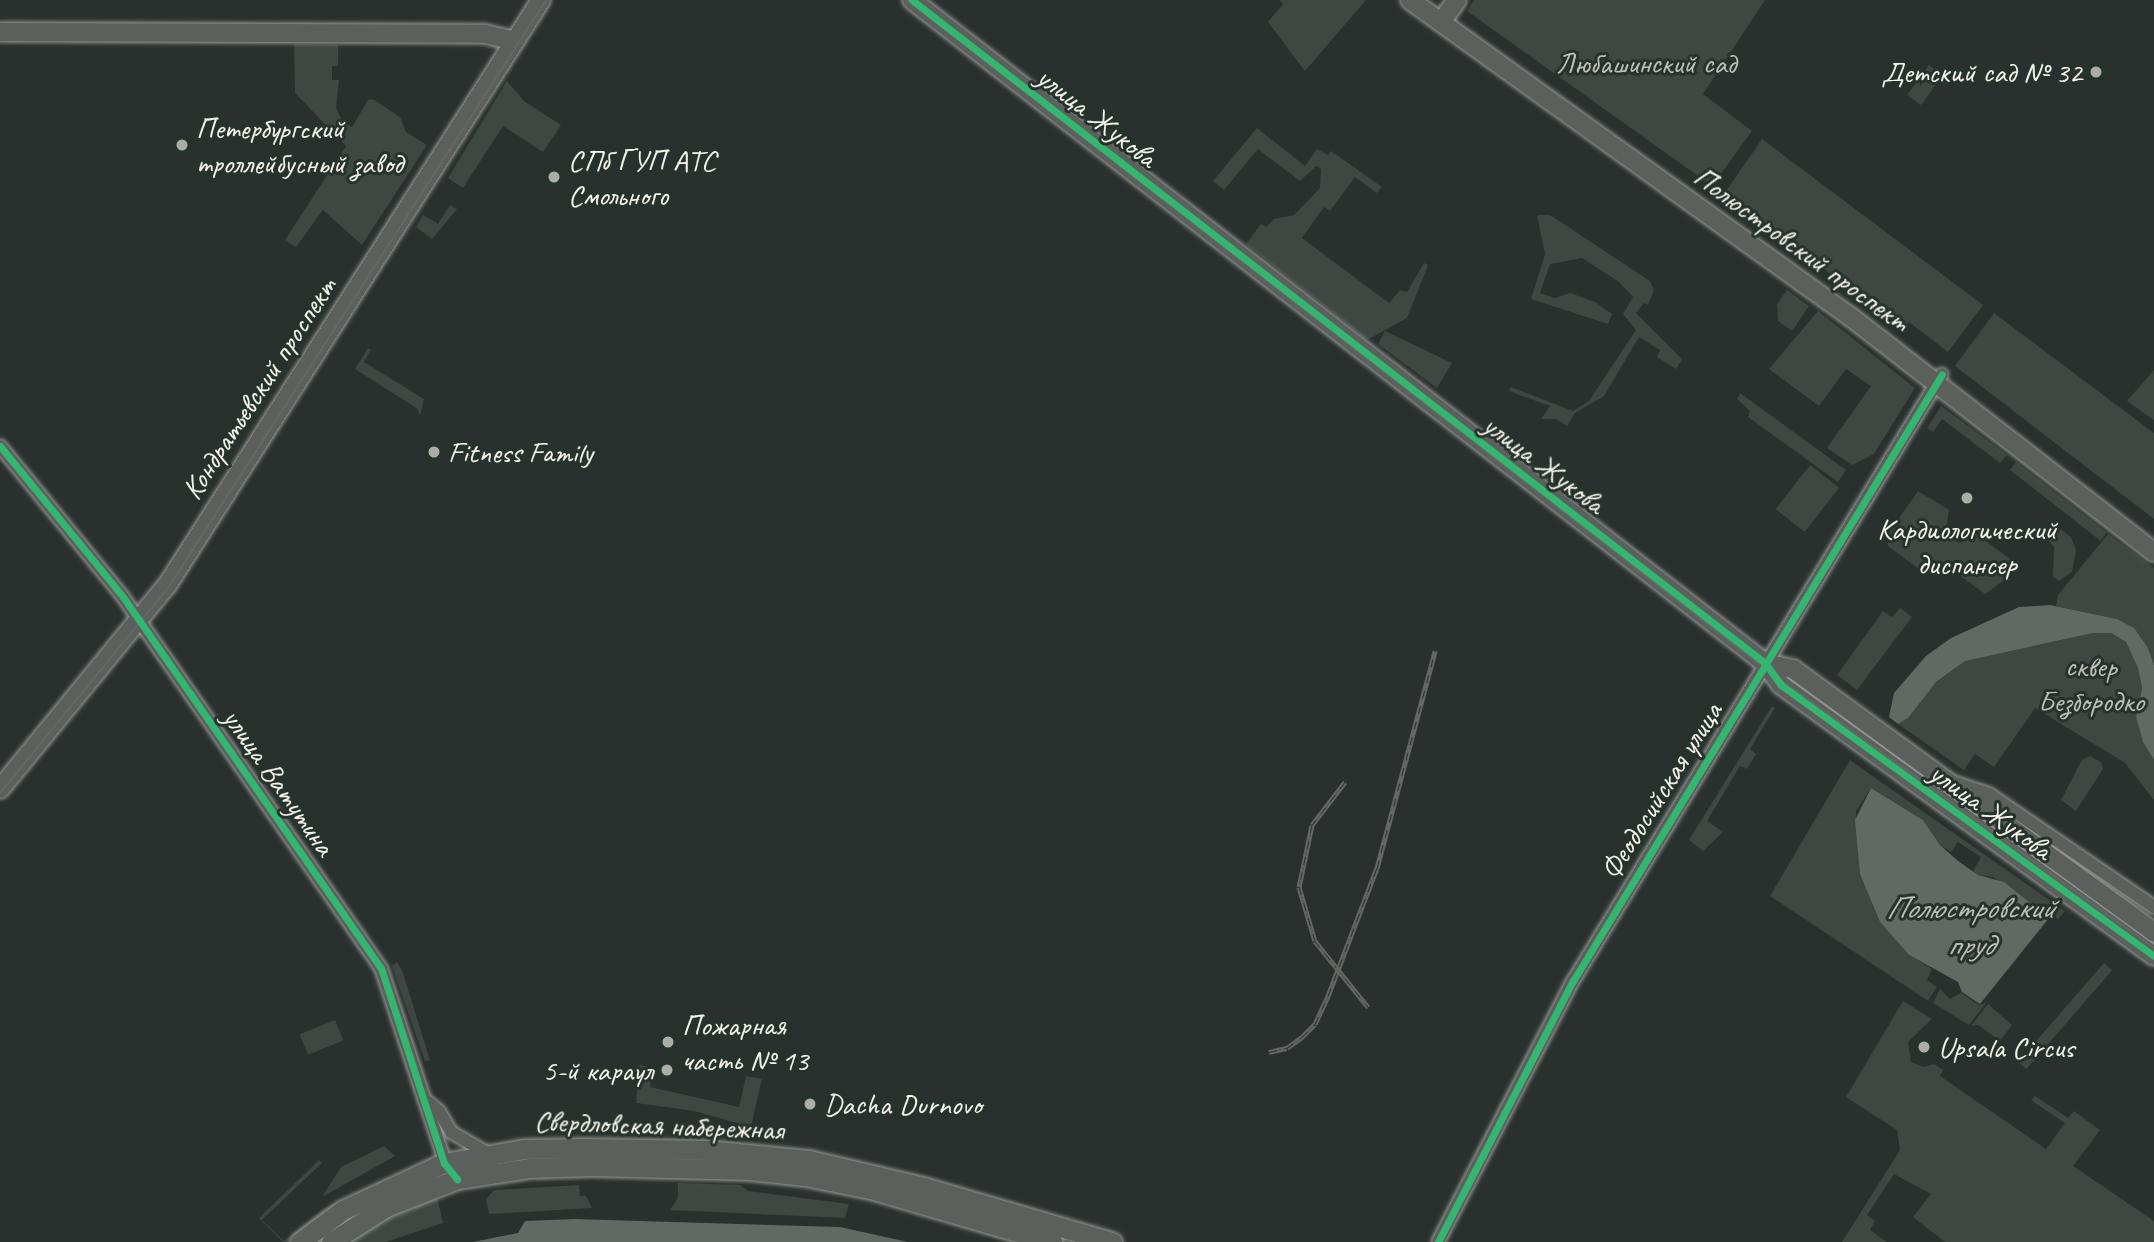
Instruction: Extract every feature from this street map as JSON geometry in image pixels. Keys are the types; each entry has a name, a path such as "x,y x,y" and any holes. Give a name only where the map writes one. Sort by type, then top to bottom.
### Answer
{"main road":[{"name":"Свердловская набережная","path":"300,1242 343,1210 444,1163 524,1149 707,1150 809,1160 924,1187 1112,1242"},
{"name":"Свердловская набережная","path":"331,1242 386,1207 457,1179 567,1166 749,1170 870,1189 1052,1242"}],"street":[{"name":"Кондратьевский проспект","path":"0,789 168,583 541,0"},
{"name":"улица Жукова","path":"912,0 1765,663 1781,685 2154,956"},
{"name":"Полюстровский проспект","path":"1410,0 1448,12"},
{"name":"Полюстровский проспект","path":"1428,0 1448,12 2154,538"},
{"path":"0,32 485,34 515,41"},
{"name":"Феодосийская улица","path":"1438,1242 1573,981 1940,379"},
{"name":"Полюстровский проспект","path":"1940,379 2154,552"},
{"name":"улица Ватутина","path":"0,446 138,618 381,968 444,1163 457,1179"},
{"name":"улица Жукова","path":"1765,663 1793,669 1941,780 2154,932"},
{"path":"1941,780 1971,785 1989,794 2154,907"},
{"name":"улица Ватутина","path":"424,1099 439,1111 452,1132 489,1154"}],"green space":[{"path":"1279,0 1366,0 1305,71 1268,22 1283,4"},
{"name":"Любашинский сад","path":"1474,0 1765,0 1703,94 1752,131 1712,186 1467,11"},
{"path":"294,44 338,45 338,66 332,66 332,80 339,80 336,108 342,121 352,127 368,100 373,99 400,117 406,132 427,145 362,245 323,210 296,247 285,240 346,146 295,93"},
{"path":"1929,65 1943,75 1921,105 1907,95"},
{"path":"507,81 524,101 561,125 543,152 503,126 463,188 448,178"},
{"path":"1257,128 1305,166 1317,149 1328,155 1331,151 1382,187 1377,193 1355,177 1330,211 1324,207 1302,238 1389,303 1400,290 1407,292 1424,263 1428,265 1407,318 1367,340 1246,244 1261,224 1266,227 1274,219 1294,215 1320,188 1321,169 1316,166 1300,181 1258,149 1224,190 1213,181"},
{"name":"Любашинский сад","path":"1762,139 1983,305 1948,352 1909,322 1903,328 1724,194"},
{"path":"450,205 457,209 432,239 416,227 423,215 438,224"},
{"path":"1537,215 1550,215 1650,281 1654,290 1648,305 1644,303 1636,313 1682,359 1676,369 1657,357 1660,350 1639,337 1604,396 1575,413 1567,426 1556,419 1541,419 1550,406 1509,391 1511,387 1573,411 1589,401 1636,330 1623,314 1633,297 1619,282 1582,258 1550,264 1540,293 1555,298 1570,293 1595,302 1612,314 1608,324 1531,299 1545,254"},
{"path":"1787,290 1809,306 1792,331 1778,321 1777,304"},
{"path":"1818,311 1915,388 1874,454 1852,465 1827,448 1871,386 1846,369 1819,406 1769,369"},
{"path":"1994,313 2154,433 2154,519 1955,366"},
{"path":"1385,331 1452,363 1437,388 1378,344"},
{"path":"368,348 371,350 364,362 424,399 420,416 418,409 355,369"},
{"path":"2154,370 2154,420 2127,401"},
{"path":"1740,393 1846,470 1838,482 1748,417 1750,411 1737,399"},
{"path":"1941,406 2007,455 2000,463 1942,419 1933,432 1927,428"},
{"path":"2016,462 2107,533 2100,541 2010,470"},
{"path":"1810,465 1839,488 1805,532 1776,509"},
{"path":"1918,491 1949,510 1946,530 1960,543 1975,533 2013,561 2014,573 1985,594 1944,564 1927,575 1888,546 1888,534"},
{"path":"2056,526 2071,537 2076,550 2072,572 2059,581 2053,577 2054,547 2045,536"},
{"name":"сквер Безбородко","path":"2108,534 2154,568 2154,665 2148,648 2117,619 2056,606 2058,595"},
{"path":"1900,608 1912,617 1857,690 1837,675 1883,611 1892,617"},
{"name":"сквер Безбородко","path":"2093,633 2111,633 2126,642 2138,668 2142,688 2136,717 2143,741 2154,760 2154,800 2125,763 2035,708 1994,767 1975,754 1964,770 1898,724 1936,682 1965,661"},
{"path":"1772,706 1775,708 1750,749 1756,754 1747,769 1740,766 1707,821 1723,832 1703,851 1689,840"},
{"path":"2090,756 2101,762 2103,769 2076,811 2061,800 2082,760"},
{"path":"1850,760 2065,911 2058,919 2053,915 2049,918 1993,877 1978,875 1973,871 1981,857 1958,842 1951,852 1940,845 1923,820 1871,788 1856,811 1860,874 1880,922 1909,955 1932,969 1927,980 1937,987 1928,1001 1770,896"},
{"path":"397,962 402,970 430,1060 425,1061 392,966"},
{"path":"2104,963 2112,970 2026,1069 2018,1062"},
{"path":"1940,989 1950,999 1961,993 1980,1005 1986,1003 1969,1025 1933,1003"},
{"path":"1903,1001 1932,1019 1908,1042 1911,1062 1924,1067 1934,1064 1943,1070 1940,1076 2046,1149 2065,1123 2031,1100 2035,1096 2068,1118 2074,1111 2100,1130 2073,1166 2154,1221 2154,1242 1945,1242 1913,1217 1931,1194 1894,1174 1867,1215 1875,1221 1870,1230 1887,1242 1842,1242 1900,1150 1897,1130 1846,1097"},
{"path":"1988,1004 2012,1025 2000,1041 1978,1025 1971,1026"},
{"path":"335,1020 343,1040 308,1055 300,1034"},
{"path":"639,1065 653,1068 650,1087 739,1107 746,1076 762,1079 751,1127 694,1111 636,1103"},
{"path":"384,1146 395,1156 322,1197 341,1167"},
{"path":"319,1160 322,1163 262,1220 284,1241 324,1208 343,1200 289,1242 283,1242 259,1218"},
{"path":"678,1183 740,1185 748,1191 849,1204 845,1218 670,1210 678,1198"},
{"path":"579,1185 580,1196 586,1196 592,1208 489,1214 486,1199 494,1190"},
{"path":"436,1192 443,1223 386,1242 340,1242"}],"water":[{"path":"2050,605 2117,619 2134,628 2148,648 2154,665 2154,760 2143,742 2136,717 2142,688 2138,668 2126,642 2111,633 2093,633 1965,661 1936,682 1908,718 1898,724 1889,717 1894,693 1926,656 1951,638 2019,607"},
{"name":"Полюстровский пруд","path":"1871,788 1923,820 1940,845 1958,861 1978,875 2004,882 2049,918 1980,1004 1962,992 1958,982 1909,955 1880,922 1860,874 1855,820"},
{"path":"574,1219 840,1227 908,1242 473,1242 518,1233 525,1221"}],"tram line":[{"path":"0,793 170,585 546,0"},
{"path":"907,0 1763,667 2154,948"}],"railway":[{"path":"1269,1052 1287,1048 1302,1037 1315,1024 1328,996 1377,868 1435,651"},
{"path":"1345,782 1312,825 1299,887 1315,941 1368,1007"}],"cycle path":[{"path":"912,0 1765,663 1781,685 2154,956"},
{"path":"1438,1242 1573,981 1942,374"},
{"path":"0,446 123,597 381,968 444,1163 457,1179"}],"place":[{"name":"Детский сад № 32","path":"2096,72"},
{"name":"Петербургский троллейбусный завод","path":"182,145"},
{"name":"СПб ГУП АТС Смольного","path":"554,177"},
{"name":"Fitness Family","path":"434,452"},
{"name":"Кардиологический диспансер","path":"1967,498"},
{"name":"Пожарная часть № 13","path":"668,1042"},
{"name":"Upsala Circus","path":"1924,1047"},
{"name":"5-й караул","path":"667,1070"},
{"name":"Dacha Durnovo","path":"810,1104"}]}
